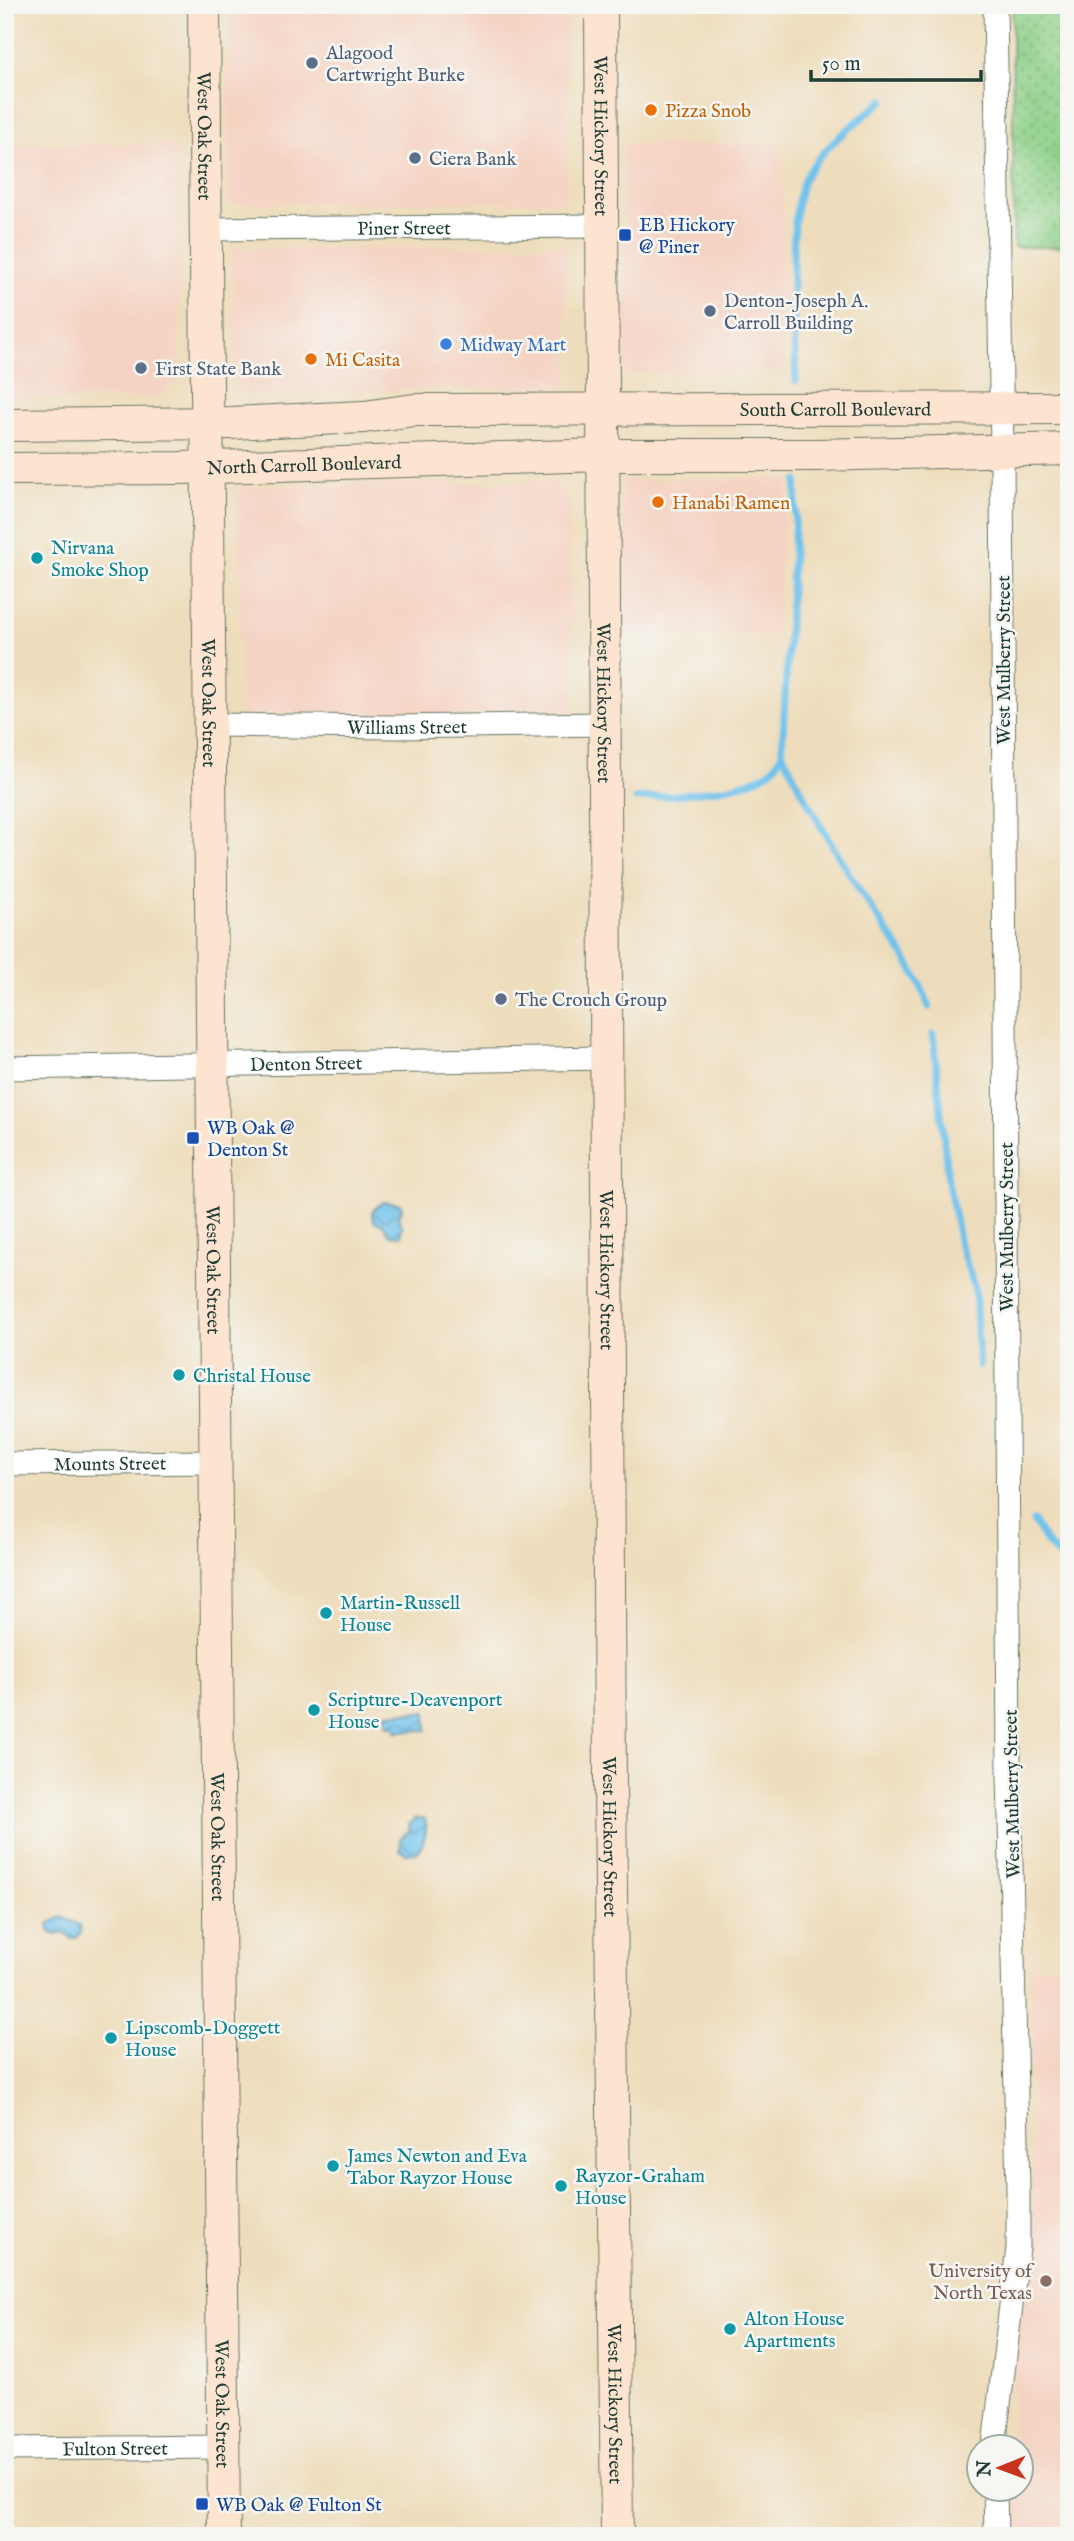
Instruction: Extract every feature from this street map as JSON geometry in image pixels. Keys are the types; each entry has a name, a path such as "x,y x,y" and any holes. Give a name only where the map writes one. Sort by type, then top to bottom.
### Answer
{"main road":[{"name":"West Oak Street","path":"204,5 224,2536"},
{"name":"West Hickory Street","path":"601,5 610,1781 617,2536"},
{"name":"South Carroll Boulevard","path":"602,408 1069,408"},
{"path":"5,425 208,424 364,417 414,410 602,408"},
{"path":"603,455 816,455 1069,449"},
{"name":"North Carroll Boulevard","path":"5,469 208,467 603,455"}],"street":[{"name":"West Mulberry Street","path":"995,5 1002,449 1009,1773 1018,2189 1018,2248 997,2432"},
{"name":"Piner Street","path":"206,229 602,226"},
{"name":"Williams Street","path":"209,725 395,727 605,724"},
{"name":"Denton Street","path":"5,1068 607,1058"},
{"name":"Mounts Street","path":"5,1464 215,1462"},
{"name":"Fulton Street","path":"5,2449 223,2447"},
{"path":"995,2502 996,2536"}],"shaded area":[{"path":"228,5 567,5 567,202 229,204"},
{"path":"782,143 784,371 625,373 623,144"},
{"path":"176,144 181,378 156,398 5,399 5,145"},
{"path":"566,245 568,386 245,394 235,390 232,249"},
{"path":"789,478 775,635 623,636 622,480"},
{"path":"551,481 570,499 573,714 240,714 238,487"},
{"name":"University of North Texas","path":"1030,1966 1069,1966 1069,2536 1010,2536 1009,2502 1036,2502 1036,2432 1011,2432 1015,2355 1032,2207"}],"green space":[{"path":"1012,5 1069,5 1069,247 1014,247"}],"water":[{"path":"383,1202 400,1204 402,1208 398,1220 402,1225 401,1236 390,1235 384,1225 374,1221 372,1211"},
{"path":"426,1712 427,1730 396,1731 396,1726 387,1726 387,1713"},
{"path":"416,1818 424,1818 426,1822 425,1836 417,1853 407,1854 400,1850 400,1839 410,1830 409,1824"},
{"path":"61,1917 80,1925 78,1937 72,1939 63,1933 56,1935 50,1932 49,1924"}],"waterway":[{"path":"796,381 793,273 800,191 807,174 823,153 884,100"},
{"path":"636,799 731,787 765,775 778,761 782,752 797,481"},
{"path":"782,752 842,862 909,964 929,1007"},
{"path":"933,1034 948,1181 960,1245 975,1289 979,1366"},
{"path":"1033,1521 1045,1541 1069,1568"}],"place":[{"name":"Alagood Cartwright Burke","path":"312,63"},
{"name":"Pizza Snob","path":"651,110"},
{"name":"Ciera Bank","path":"415,158"},
{"name":"EB Hickory @ Piner","path":"625,235"},
{"name":"Denton-Joseph A. Carroll Building","path":"710,311"},
{"name":"Midway Mart","path":"446,344"},
{"name":"Mi Casita","path":"311,359"},
{"name":"First State Bank","path":"141,368"},
{"name":"Hanabi Ramen","path":"658,502"},
{"name":"Nirvana Smoke Shop","path":"37,558"},
{"name":"The Crouch Group","path":"501,999"},
{"name":"WB Oak @ Denton St","path":"193,1138"},
{"name":"Christal House","path":"179,1375"},
{"name":"Martin-Russell House","path":"326,1613"},
{"name":"Scripture-Deavenport House","path":"314,1710"},
{"name":"Lipscomb-Doggett House","path":"111,2038"},
{"name":"James Newton and Eva Tabor Rayzor House","path":"333,2166"},
{"name":"Rayzor-Graham House","path":"561,2186"},
{"name":"University of North Texas","path":"1046,2281"},
{"name":"Alton House Apartments","path":"730,2329"},
{"name":"WB Oak @ Fulton St","path":"202,2504"}]}
